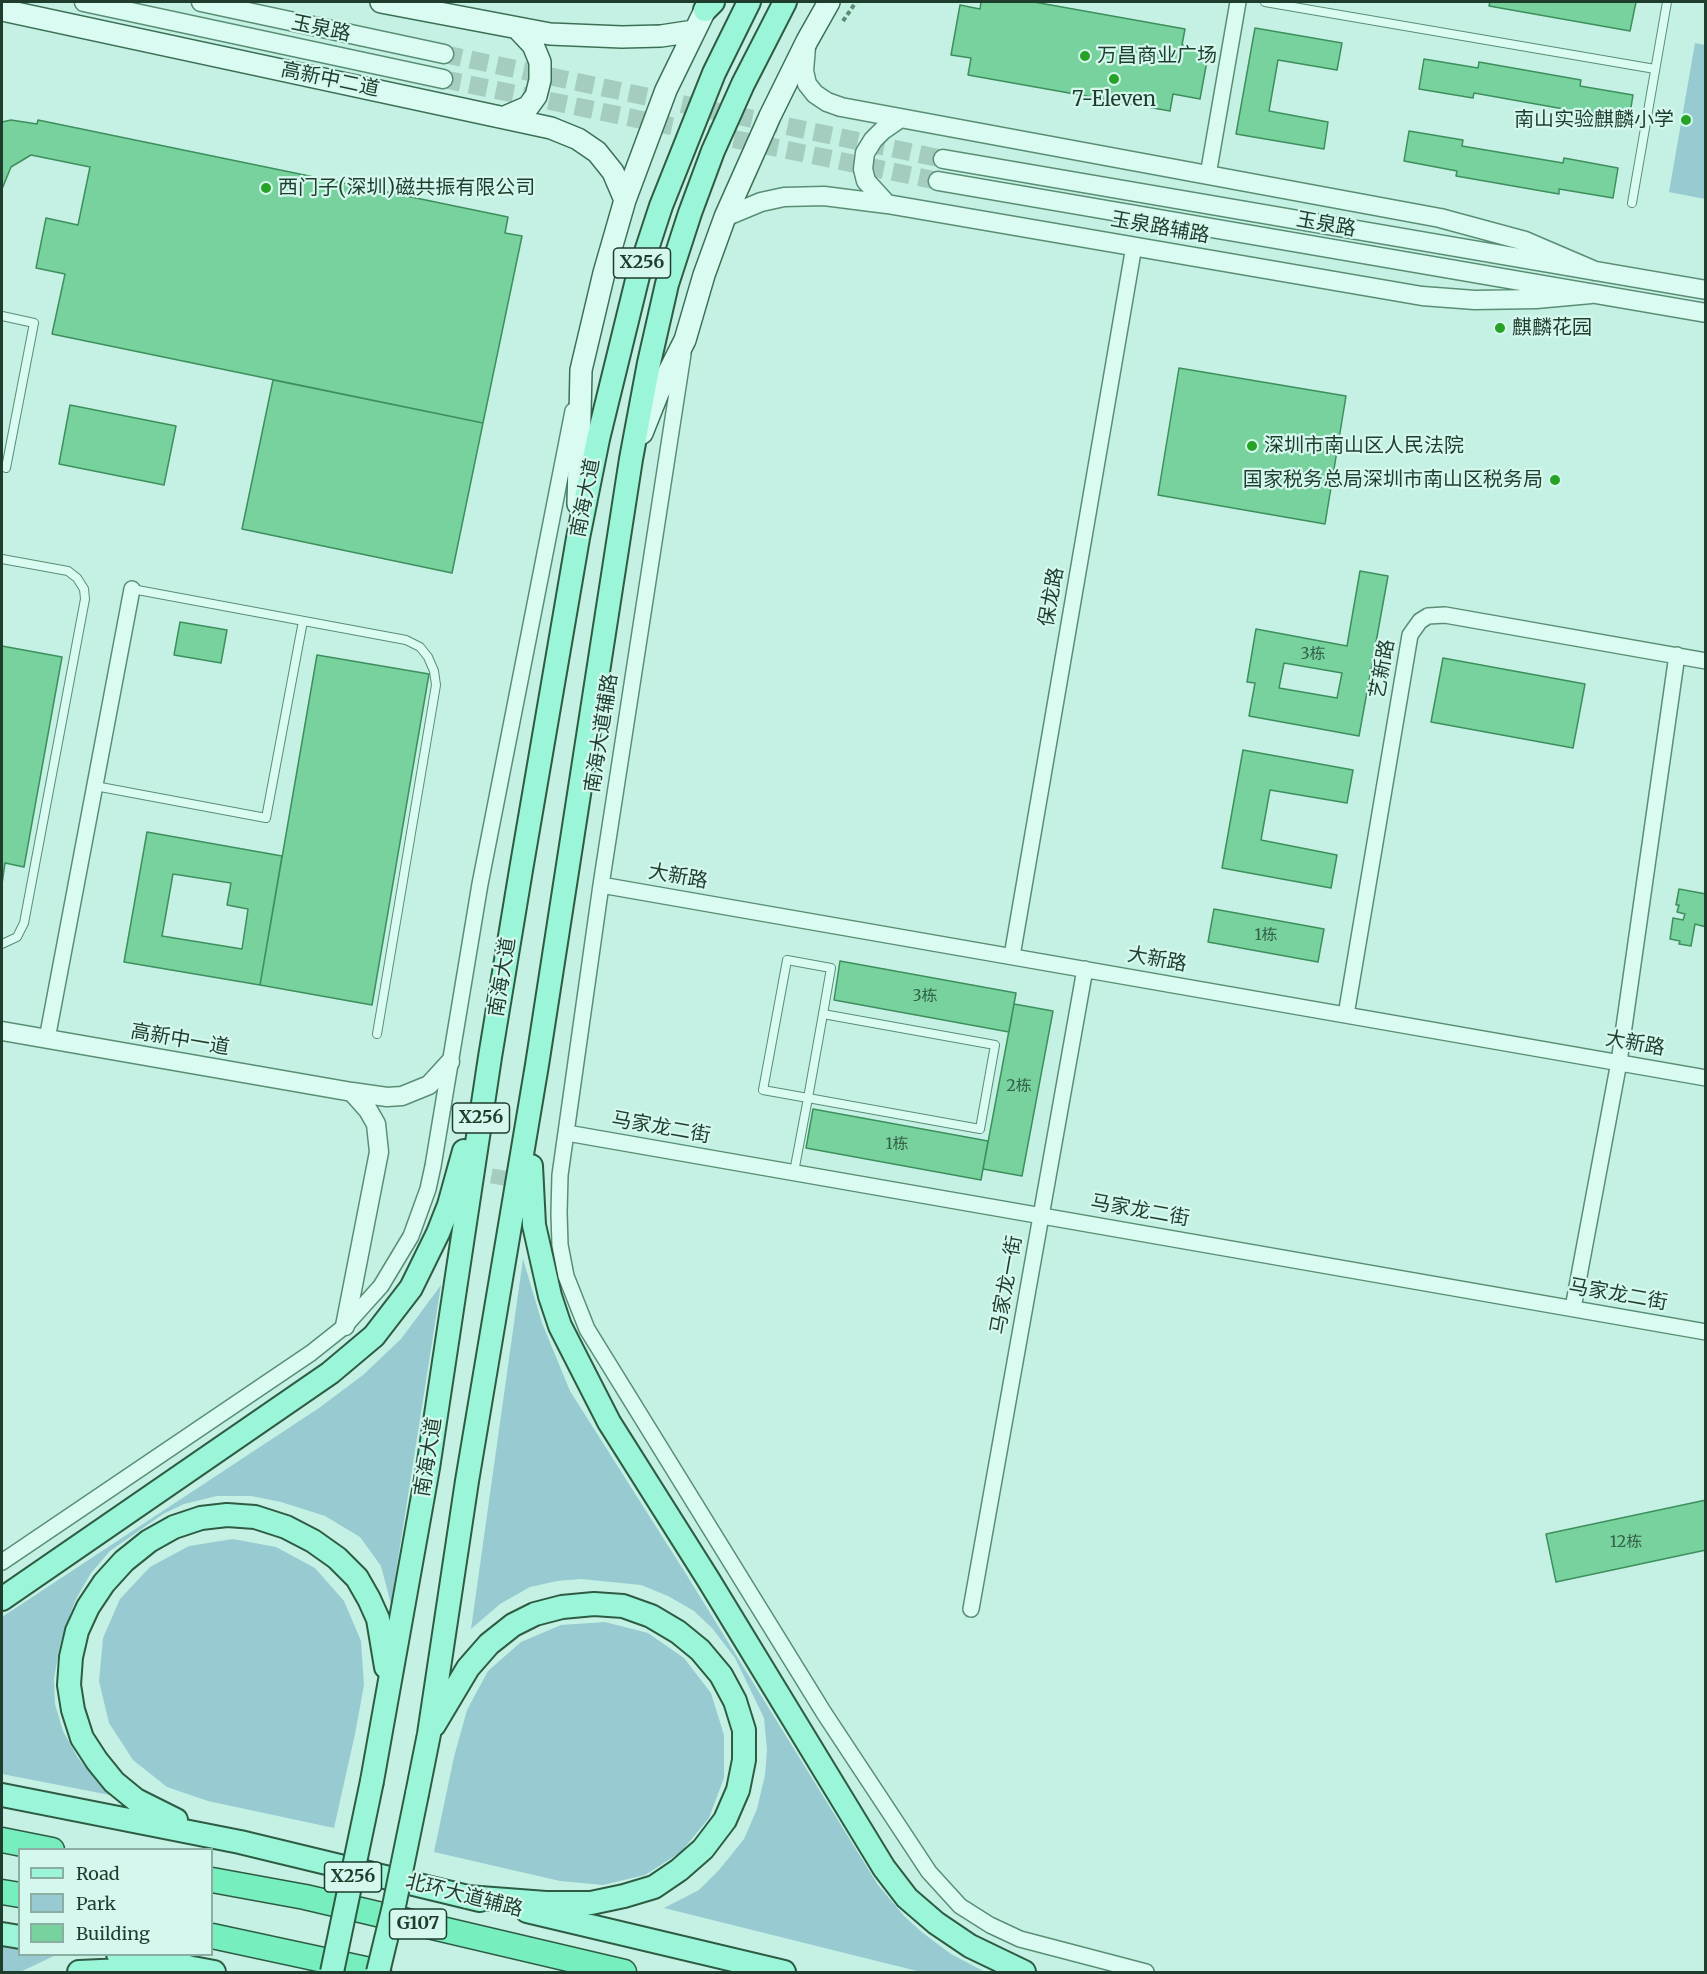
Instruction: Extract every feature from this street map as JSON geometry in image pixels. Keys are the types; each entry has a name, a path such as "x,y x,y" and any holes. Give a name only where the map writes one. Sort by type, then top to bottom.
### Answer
{"highway":[{"path":"2,1840 42,1848"},
{"name":"G107","path":"213,1880 305,1897 624,1972"},
{"path":"2,1892 18,1895"},
{"path":"213,1936 379,1972"}],"main road":[{"path":"381,2 550,34 595,37 661,36 694,31"},
{"name":"南海大道","path":"332,1972 372,1781 428,1468 490,1057 578,537 600,427 638,276 661,206 714,73 749,2"},
{"name":"南海大道","path":"379,1972 429,1734 467,1481 537,1065 631,459 649,363 667,284 690,213 726,122 785,2"},
{"path":"631,459 658,393 685,340 704,275 725,217 770,116 829,2"},
{"path":"578,537 581,370 604,273 625,201 666,90 709,4"},
{"name":"高新中二道","path":"4,12 551,128 578,139 597,152 613,172 625,201"},
{"path":"505,117 528,107 536,96 540,80 540,62 533,45 517,28"},
{"path":"2,1599 330,1373 374,1336 411,1288 438,1233 490,1057"},
{"path":"537,1065 531,1146 531,1186 534,1225 541,1264 560,1326 609,1422 708,1579 884,1868 907,1899 970,1947 1024,1972"},
{"path":"240,1842 192,1827 158,1813 136,1800 114,1782 82,1737 73,1710 69,1685 76,1631 104,1583 124,1561 149,1541 174,1527 201,1518 227,1515 255,1517 286,1527 313,1541 338,1558 357,1578 369,1599 378,1619 383,1640 387,1700"},
{"path":"429,1734 468,1668 489,1644 535,1614 562,1607 594,1604 623,1606 651,1616 678,1632 700,1650 721,1675 731,1692 744,1730 744,1760 738,1790 725,1820 703,1849 679,1870 654,1887 591,1903 546,1903 467,1897"},
{"name":"北环大道辅路","path":"2,1795 240,1842 784,1972"},
{"path":"2,1934 18,1937"},
{"path":"129,1956 214,1972"},
{"path":"79,1972 189,1967"}],"street":[{"name":"玉泉路","path":"84,2 443,79"},
{"name":"玉泉路","path":"201,2 444,54"},
{"path":"1208,175 1238,2"},
{"path":"807,41 804,71 807,84 815,94 841,107 1440,218 1525,241 1595,271"},
{"path":"887,204 866,181 863,169 865,153 883,130 899,119"},
{"name":"玉泉路","path":"943,159 1706,290"},
{"name":"玉泉路","path":"938,181 1706,313"},
{"name":"玉泉路辅路","path":"725,217 761,202 784,197 824,196 887,204 1422,296 1505,300 1591,294"},
{"name":"保龙路","path":"1012,956 1134,246"},
{"name":"南海大道辅路","path":"685,340 601,885 567,1133 552,1186 564,1266 587,1329 818,1702 929,1872 960,1906 990,1926 1020,1939 1146,1972"},
{"path":"2,1562 311,1353 345,1326 381,1286 402,1252 439,1167 442,1109 480,884 581,370"},
{"path":"47,1039 132,589"},
{"name":"艺新路","path":"1346,1015 1410,635 1414,627 1428,616 1445,615 1706,660"},
{"path":"1573,1308 1619,1062 1677,655"},
{"name":"大新路","path":"601,885 1706,1077"},
{"name":"马家龙一街","path":"972,1609 1085,969"},
{"name":"高新中一道","path":"2,1031 387,1097 402,1096 429,1085 450,1062"},
{"path":"345,1326 379,1152 376,1124 368,1110 352,1092"},
{"name":"马家龙二街","path":"567,1133 1706,1332"}],"lane":[{"path":"1265,2 1655,69"},
{"path":"1632,203 1667,2"},
{"path":"2,316 34,323 6,468"},
{"path":"2,559 68,571 77,578 84,589 85,599 24,923 17,937 2,944"},
{"path":"132,589 406,640 420,648 428,657 434,671 436,685 377,1034"},
{"path":"95,786 266,818 303,621"},
{"path":"794,1172 808,1098 831,968 787,960 763,1090 808,1098 980,1129 995,1045 823,1014"}],"path":[{"path":"840,26 856,2"}],"green space":[{"path":"1695,43 1705,45 1705,199 1669,192"},
{"path":"523,1259 542,1323 570,1391 878,1885 905,1917 923,1933 951,1954 985,1972 921,1972 664,1908 699,1890 744,1839 757,1809 765,1775 767,1750 764,1718 735,1658 712,1628 694,1611 668,1596 641,1585 581,1579 530,1587 500,1604 471,1629"},
{"path":"441,1285 391,1604 381,1566 360,1537 325,1516 281,1502 251,1496 217,1496 184,1504 163,1514 110,1551 91,1573 76,1599 59,1649 54,1679 55,1704 63,1731 78,1758 110,1795 2,1774 2,1617 319,1408 363,1375 401,1339"},
{"path":"233,1539 276,1547 315,1568 344,1601 361,1641 364,1685 334,1828 208,1801 167,1787 133,1760 109,1723 99,1681 103,1638 120,1599 150,1567 189,1546"},
{"path":"605,1622 648,1633 684,1658 711,1693 724,1735 724,1778 709,1818 681,1852 645,1875 603,1885 560,1881 434,1852 454,1757 467,1710 488,1671 521,1642 561,1625"},
{"path":"2,1944 18,1947 18,1956 54,1956 20,1972 2,1972"}],"building":[{"name":"万昌商业广场","path":"981,2 1034,2 1185,29 1182,45 1209,50 1200,99 1173,94 1170,111 968,75 971,58 951,55 960,5 980,9"},
{"path":"1490,2 1636,2 1630,31 1489,6"},
{"path":"1255,28 1342,43 1337,70 1278,60 1269,111 1328,122 1324,149 1236,134"},
{"path":"1424,59 1478,68 1479,62 1581,80 1580,86 1633,95 1628,126 1574,116 1575,111 1474,93 1473,98 1419,89"},
{"path":"11,120 37,124 38,120 508,217 505,233 522,236 483,423 52,334 65,274 36,268 46,218 78,225 90,167 31,155 11,167 2,189 2,122"},
{"path":"1409,131 1463,140 1462,146 1563,163 1564,158 1618,168 1613,198 1559,189 1559,194 1456,176 1457,171 1404,161"},
{"name":"深圳市南山区人民法院","path":"1179,368 1346,396 1325,524 1158,495"},
{"path":"273,380 483,423 452,573 242,529"},
{"path":"70,405 176,426 164,485 59,464"},
{"path":"1360,571 1388,576 1359,736 1249,716 1255,683 1247,682 1256,629 1347,646","holes":["1284,663 1342,673 1337,698 1279,688"]},
{"path":"180,622 227,630 221,663 174,655"},
{"path":"2,646 62,657 24,867 5,863 2,884"},
{"path":"317,655 429,674 372,1005 260,985"},
{"path":"1443,658 1585,684 1573,748 1431,722"},
{"path":"1243,750 1353,770 1347,803 1270,790 1261,840 1337,855 1331,888 1222,868"},
{"path":"147,832 282,856 260,985 124,962","holes":["173,874 231,883 227,905 248,909 242,949 162,936"]},
{"path":"1679,889 1706,894 1706,927 1695,924 1691,946 1679,944 1680,941 1670,939 1673,918 1683,920 1685,914 1677,912"},
{"path":"1214,909 1324,929 1318,962 1208,942"},
{"path":"840,961 1016,993 1009,1032 834,1000"},
{"path":"1014,1004 1053,1011 1022,1176 983,1169"},
{"path":"813,1109 988,1141 981,1180 806,1148"},
{"path":"1706,1500 1706,1550 1556,1582 1546,1534"}],"tunnel":[{"path":"444,54 943,159"},
{"path":"443,79 938,181"},
{"path":"446,1168 544,1185"}],"place":[{"name":"万昌商业广场","path":"1085,56"},
{"name":"7-Eleven","path":"1114,79"},
{"name":"南山实验麒麟小学","path":"1686,120"},
{"name":"西门子(深圳)磁共振有限公司","path":"266,188"},
{"name":"麒麟花园","path":"1500,328"},
{"name":"深圳市南山区人民法院","path":"1252,446"},
{"name":"国家税务总局深圳市南山区税务局","path":"1555,480"}]}
